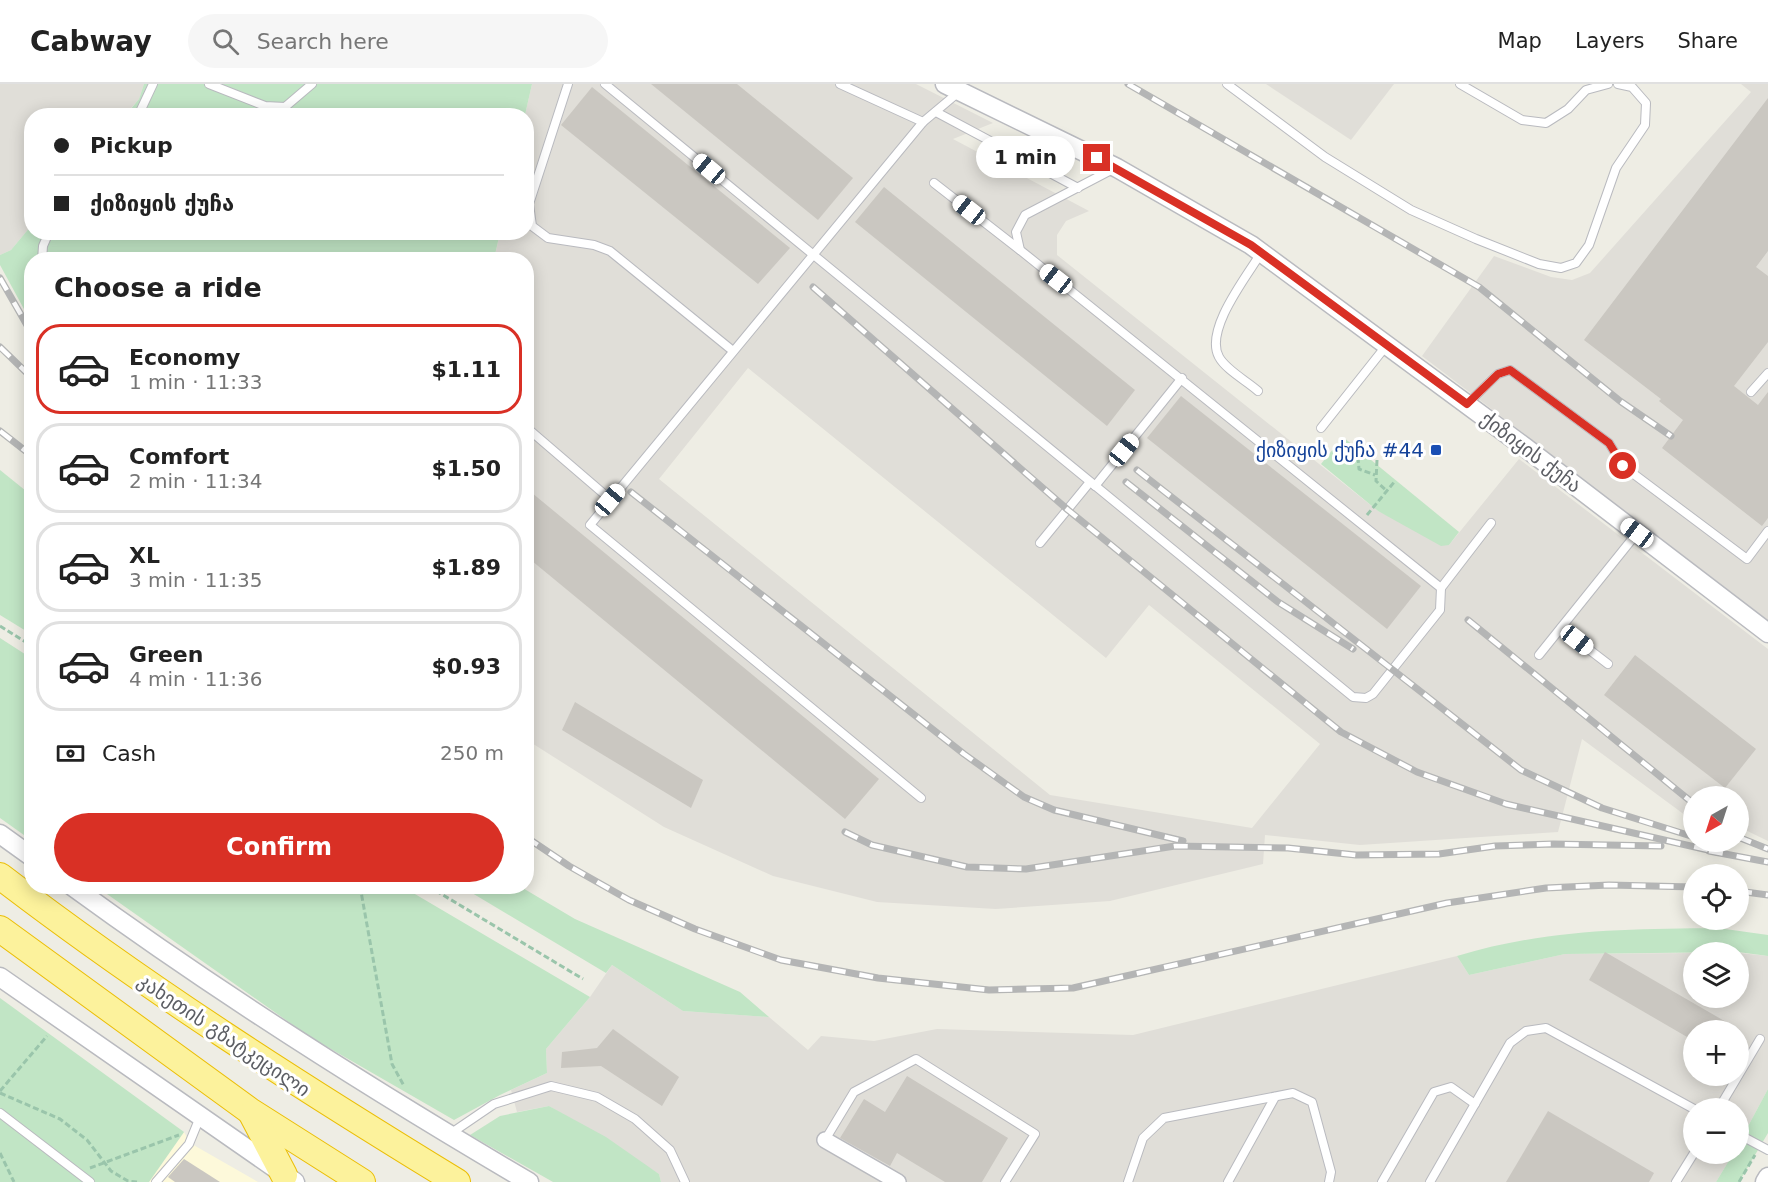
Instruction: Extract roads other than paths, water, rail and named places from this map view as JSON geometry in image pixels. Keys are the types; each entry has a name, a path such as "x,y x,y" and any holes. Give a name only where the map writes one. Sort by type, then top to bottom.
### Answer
{"highway":[{"name":"კახეთის გზატკეცილი","path":"0,876 24,893"},
{"name":"კახეთის გზატკეცილი","path":"25,894 176,1004 302,1087 457,1182"},
{"path":"0,929 250,1111 362,1182"},
{"path":"250,1111 290,1179"}],"street":[{"name":"ქიზიყის ქუჩა","path":"956,86 1117,168 1261,252 1467,404 1768,633"},
{"path":"0,834 24,851"},
{"name":"კახეთის გზატკეცილი","path":"84,894 295,1041 423,1121 529,1182"},
{"path":"0,977 57,1019 201,1114 290,1179"},
{"path":"825,1140 898,1182"},
{"path":"1765,1182 1768,1177"}],"lane":[{"path":"142,108 153,84"},
{"path":"209,84 265,106 285,107 306,92 312,84"},
{"path":"534,189 568,84"},
{"path":"605,84 1353,697 1366,698 1373,694 1386,678 1440,610 1441,588 1491,524"},
{"path":"840,84 922,122"},
{"path":"1227,84 1325,157 1411,210 1539,264 1561,268 1576,263 1589,245 1616,168 1645,125 1646,103 1632,87 1618,84"},
{"path":"1460,84 1499,109 1522,120 1546,123 1568,109 1586,90 1608,84"},
{"path":"921,798 590,525 922,122 936,112 956,86"},
{"path":"936,112 1078,188"},
{"path":"1020,250 1016,232 1025,215 1117,168"},
{"path":"934,183 1182,378 1441,588"},
{"path":"534,228 548,238 594,245 610,251 733,351"},
{"path":"1258,391 1219,358 1214,341 1223,316 1261,252"},
{"path":"1321,428 1387,345"},
{"path":"1467,404 1498,374 1510,370 1609,443 1623,466 1747,560 1768,531"},
{"path":"1751,392 1768,373"},
{"path":"1040,543 1182,378"},
{"path":"534,434 610,500"},
{"path":"1539,655 1637,533"},
{"path":"1561,628 1608,664"},
{"path":"1430,1182 1510,1043 1526,1031 1546,1028 1683,1103"},
{"path":"1725,1098 1760,1039"},
{"path":"825,1140 854,1092 916,1059 1035,1134 1005,1182"},
{"path":"448,1135 494,1104 551,1086 597,1097 635,1119 670,1150 685,1182"},
{"path":"1382,1182 1434,1092 1451,1087 1475,1104"},
{"path":"1128,1182 1143,1138 1164,1118 1293,1093 1312,1102 1331,1172 1329,1182"},
{"path":"1228,1182 1275,1097"},
{"path":"0,1113 90,1182"},
{"path":"156,1182 189,1144 201,1114"},
{"path":"1749,1140 1768,1150"},
{"path":"1676,1182 1687,1164"}],"railway":[{"path":"1128,84 1479,287 1620,401 1671,436"},
{"path":"0,278 24,320"},
{"path":"813,287 1068,510 1341,732 1417,772 1506,804 1683,844"},
{"path":"0,347 24,370"},
{"path":"0,431 24,450"},
{"path":"1137,470 1521,770 1602,808 1683,834"},
{"path":"1126,482 1278,602 1353,649"},
{"path":"631,492 964,754 1024,797 1054,810 1183,841"},
{"path":"1468,620 1683,795"},
{"path":"845,832 872,845 967,867 1026,869 1175,846 1288,848 1356,855 1439,854 1495,846 1553,844 1661,846"},
{"path":"1749,841 1768,849"},
{"path":"534,842 569,866 629,900 695,929 781,960 878,978 989,990 1073,988 1447,903 1546,888 1609,885 1683,887"},
{"path":"1714,852 1768,862"},
{"path":"1749,892 1768,895"}],"place":[{"name":"ქიზიყის ქუჩა #44","path":"1436,450"}]}
